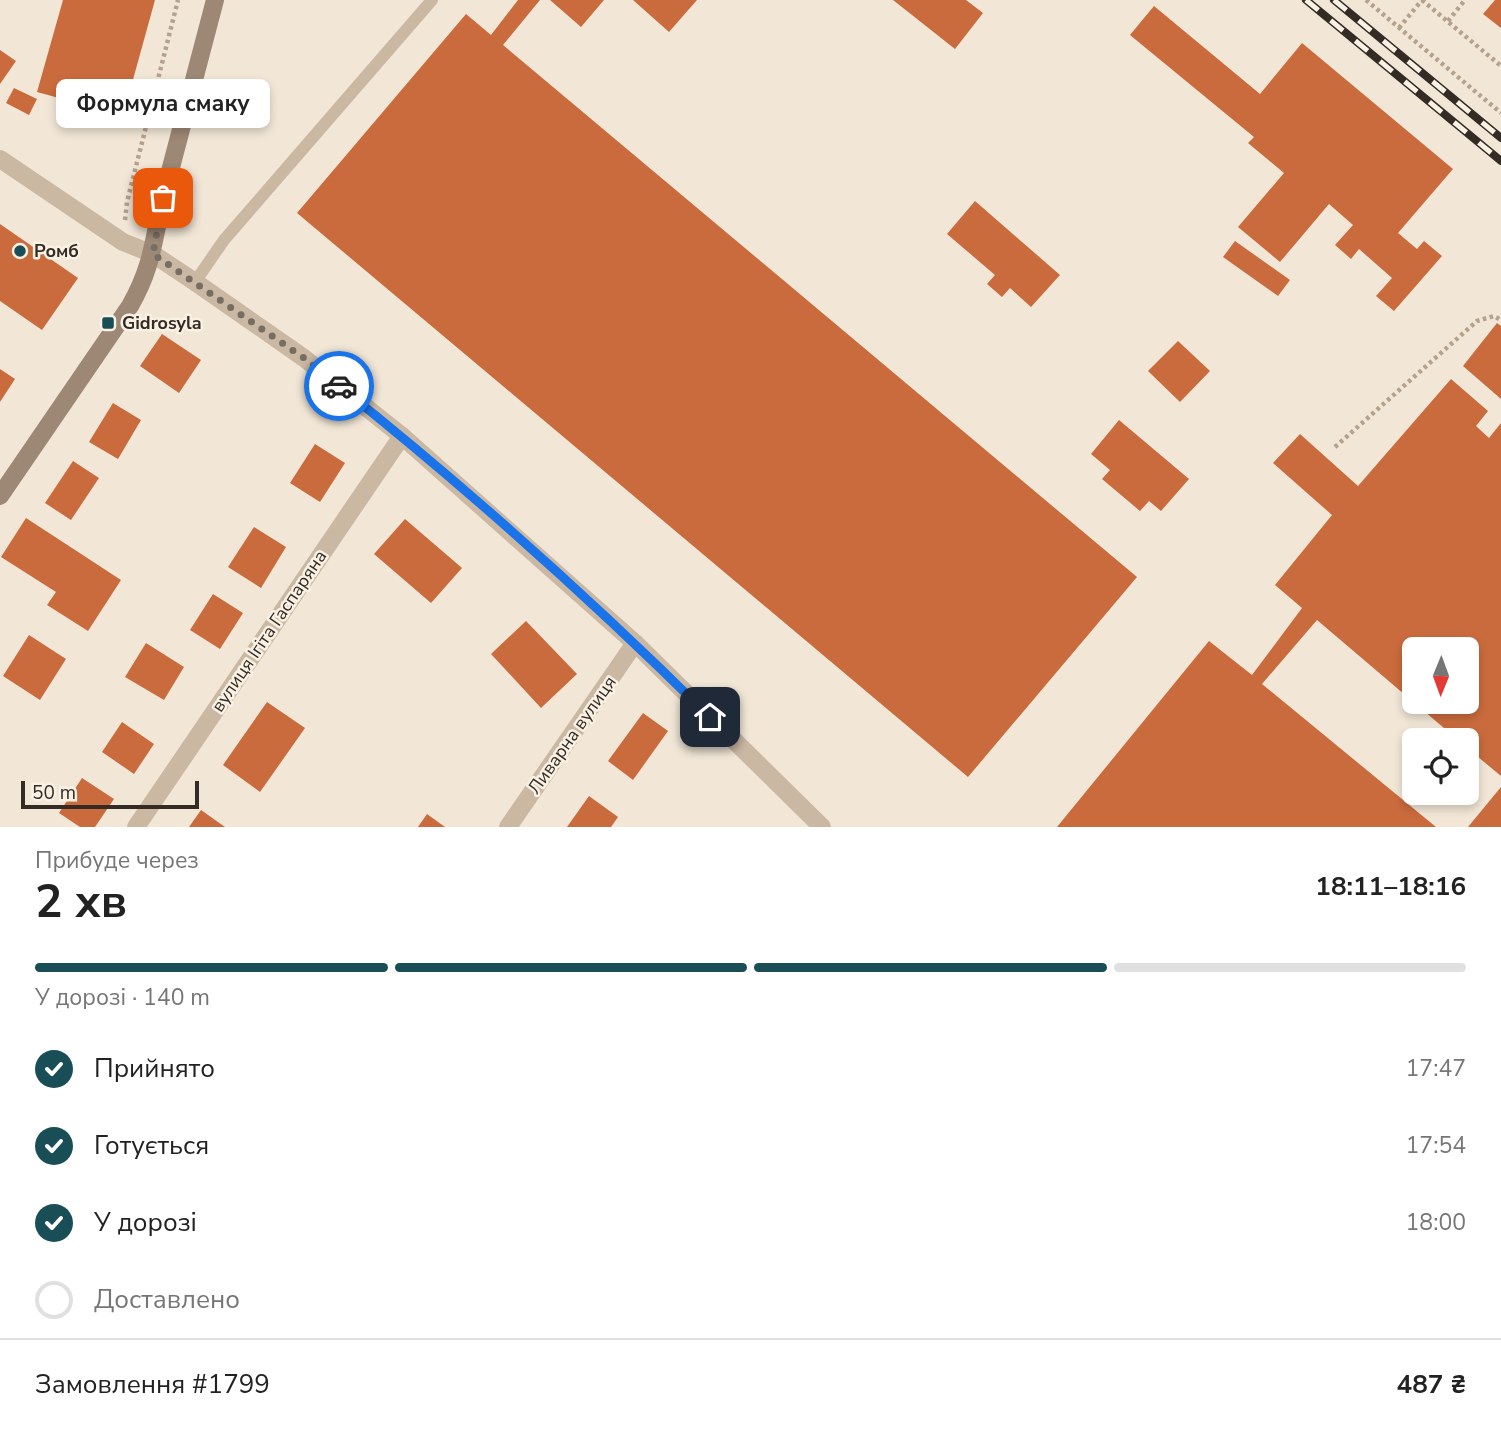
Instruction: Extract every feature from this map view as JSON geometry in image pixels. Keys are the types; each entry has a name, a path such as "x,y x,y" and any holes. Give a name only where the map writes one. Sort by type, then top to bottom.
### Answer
{"main road":[{"path":"0,496 130,306 144,281 153,254 163,198 215,0"}],"street":[{"path":"0,159 123,242 153,254 195,282 304,358 402,436 635,643 822,827"},
{"name":"вулиця Ігіта Гаспаряна","path":"136,827 402,436"},
{"name":"Ливарна вулиця","path":"508,827 635,643"}],"lane":[{"path":"195,282 224,240 432,0"}],"path":[{"path":"123,242 127,202 178,0"},
{"path":"1366,0 1501,113"},
{"path":"1399,28 1422,0 1501,66"},
{"path":"1448,21 1465,0"},
{"path":"1335,447 1477,321 1494,316 1501,320"}],"building":[{"path":"63,0 155,0 121,123 75,111 77,103 37,92"},
{"path":"518,0 540,0 503,45 1137,577 968,777 297,213 466,14 491,35"},
{"path":"550,0 604,0 581,27"},
{"path":"633,0 697,0 669,32"},
{"path":"893,0 966,0 983,13 955,49"},
{"path":"1495,0 1501,0 1501,28 1483,14"},
{"path":"1154,6 1260,94 1302,43 1453,169 1398,233 1417,249 1424,241 1442,256 1394,311 1376,296 1392,278 1359,249 1351,259 1335,245 1353,225 1329,204 1280,262 1238,227 1284,173 1248,143 1254,137 1130,35"},
{"path":"0,50 16,61 0,84"},
{"path":"14,88 37,99 29,115 6,103"},
{"path":"975,201 1060,275 1031,307 1010,288 1002,297 987,284 995,275 947,234"},
{"name":"Ромб","path":"0,224 78,278 42,330 0,301"},
{"path":"1235,241 1290,280 1278,296 1223,257"},
{"path":"1497,323 1501,326 1501,399 1463,366"},
{"path":"162,334 201,360 179,393 140,366"},
{"path":"1178,341 1210,371 1180,402 1148,371"},
{"path":"0,369 15,379 0,402"},
{"path":"1451,379 1488,411 1476,426 1489,438 1501,423 1501,776 1479,758 1479,728 1444,728 1427,714 1479,714 1479,637 1402,637 1402,692 1317,620 1262,684 1402,799 1402,805 1409,805 1436,827 1057,827 1209,641 1252,675 1302,608 1275,585 1332,515 1273,463 1300,434 1358,486"},
{"path":"113,403 141,420 118,459 89,442"},
{"path":"1119,420 1189,479 1161,511 1149,501 1140,511 1102,479 1110,470 1091,454"},
{"path":"315,444 345,463 320,502 290,483"},
{"path":"73,461 99,478 71,520 45,503"},
{"path":"26,518 121,580 88,631 47,605 56,592 1,557"},
{"path":"405,519 462,568 431,603 374,554"},
{"path":"254,527 286,547 261,588 228,567"},
{"path":"213,594 243,613 220,649 190,630"},
{"path":"526,621 577,674 541,708 491,654"},
{"path":"29,635 66,659 40,700 3,676"},
{"path":"146,643 184,667 164,700 125,677"},
{"path":"267,702 305,728 260,792 223,765"},
{"path":"643,713 668,731 633,780 608,761"},
{"path":"122,722 154,744 134,774 102,752"},
{"path":"82,778 114,799 95,827 80,827 59,813"},
{"path":"1501,787 1501,827 1468,827"},
{"path":"589,796 618,817 611,827 567,827"},
{"path":"201,810 225,827 189,827"},
{"path":"427,814 445,827 418,827"}],"railway":[{"path":"1306,0 1501,161"},
{"path":"1334,0 1501,138"}],"way so far":[{"path":"163,198 153,254 304,358 339,386"}],"place":[{"name":"Формула смаку","path":"163,198"},
{"name":"Ромб","path":"20,251"},
{"name":"Gidrosyla","path":"108,323"}],"route":[{"path":"339,386 402,436 616,626 710,717"}]}
